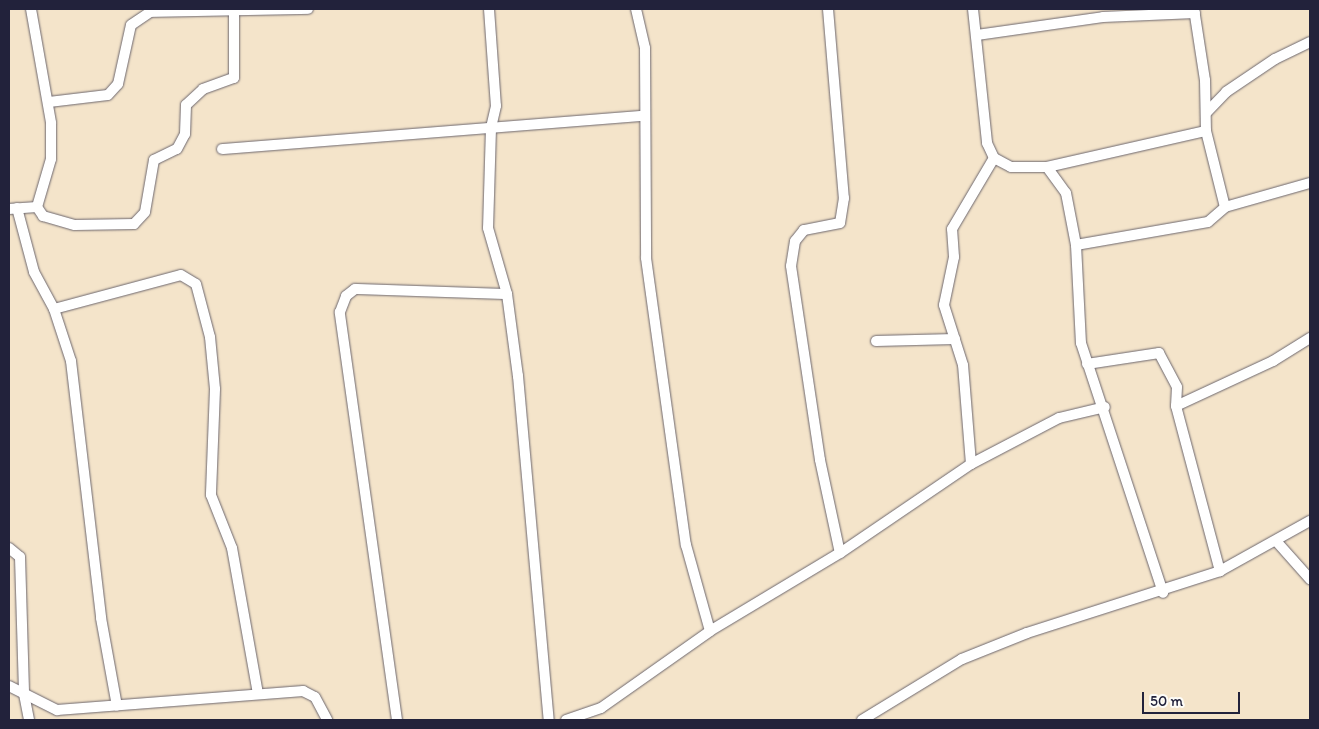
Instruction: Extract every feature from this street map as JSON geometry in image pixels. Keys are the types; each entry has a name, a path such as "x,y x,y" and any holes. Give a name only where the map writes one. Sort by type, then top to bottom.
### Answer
{"street":[{"path":"30,9 49,102 51,159 37,207 43,216 75,225 134,224 144,212 154,160 177,150 185,134 186,105 203,89 234,78 234,12"},
{"path":"49,102 108,95 118,84 128,34 137,13 156,11 234,12 308,9"},
{"path":"489,9 496,106 491,128 488,228 508,294 549,720"},
{"path":"636,9 645,48 644,213 652,306 686,545 710,632"},
{"path":"828,9 844,198 840,223 804,230 795,241 792,266 820,460 840,553"},
{"path":"973,9 987,143 994,158 1011,167 1047,167 1206,131"},
{"path":"977,35 1104,17 1195,11 1207,112 1206,131 1226,207"},
{"path":"1207,112 1226,92 1275,58 1310,42"},
{"path":"222,149 645,116"},
{"path":"971,464 963,365 944,305 954,257 952,229 994,158"},
{"path":"1047,167 1066,193 1076,245 1081,343 1087,364 1105,406 1163,593"},
{"path":"1076,245 1208,222 1226,207 1310,183"},
{"path":"37,207 13,208 34,272 54,309 71,361 101,618 117,706"},
{"path":"54,309 181,275 196,284 210,337 215,389 211,495 232,548 258,694"},
{"path":"397,720 340,312 346,296 355,289 508,294"},
{"path":"1176,406 1273,361 1310,338"},
{"path":"876,341 955,339"},
{"path":"1087,364 1159,353 1176,387 1176,406 1220,572"},
{"path":"566,720 601,708 710,632 840,553 971,464 1059,418 1105,406"},
{"path":"862,720 962,660 1027,633 1163,593 1220,572 1277,542 1310,521"},
{"path":"1277,542 1310,579"},
{"path":"9,548 20,557 24,694 29,720"},
{"path":"9,686 57,710 303,691 315,697 327,720"}]}
